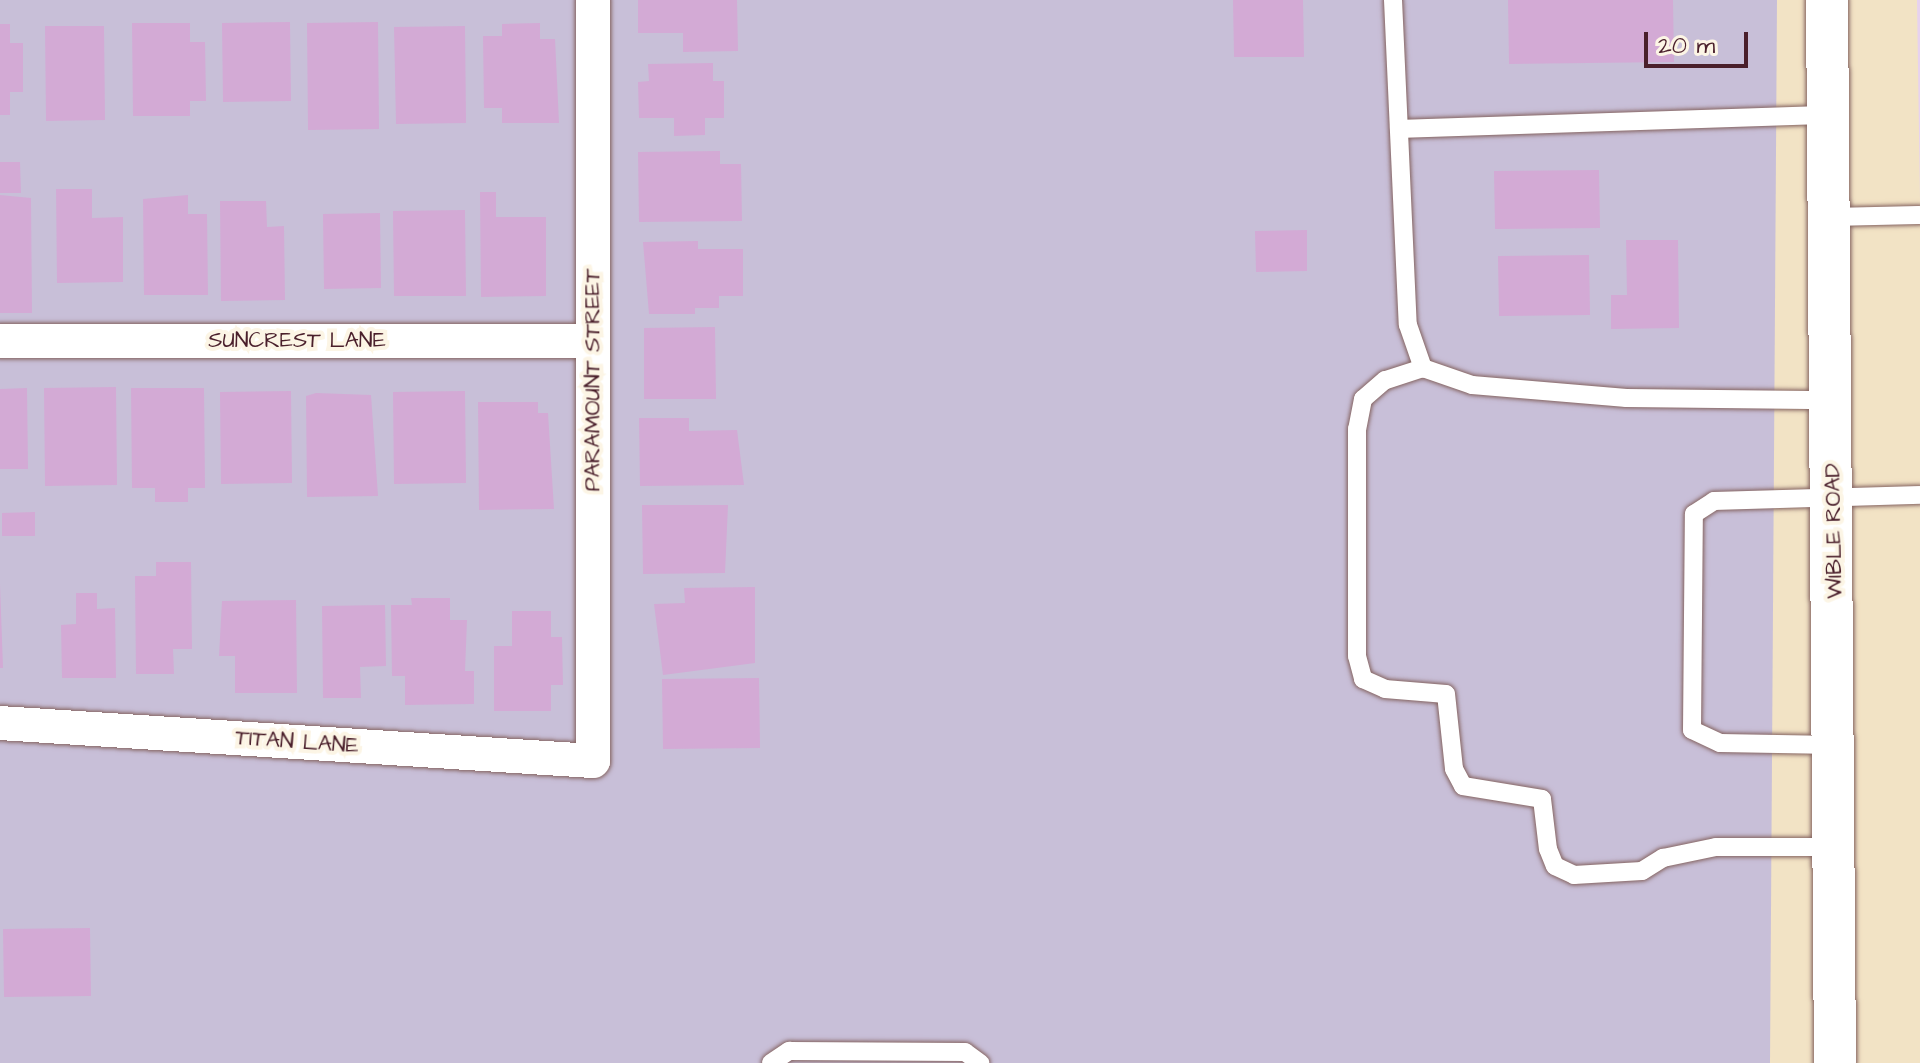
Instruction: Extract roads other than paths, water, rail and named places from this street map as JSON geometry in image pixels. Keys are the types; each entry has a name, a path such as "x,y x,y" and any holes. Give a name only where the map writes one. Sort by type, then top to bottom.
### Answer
{"street":[{"name":"PARAMOUNT STREET","path":"593,0 593,761"},
{"name":"WIBLE ROAD","path":"1827,0 1833,400 1835,1063"},
{"name":"SUNCREST LANE","path":"0,341 593,341"},
{"name":"TITAN LANE","path":"0,723 593,761"}],"lane":[{"path":"1393,0 1408,325 1423,368"},
{"path":"1399,129 1829,115"},
{"path":"1830,217 1920,215"},
{"path":"1833,400 1611,396 1472,385 1423,368 1385,380 1363,399 1357,429 1357,656 1363,679 1446,694 1454,769 1463,786 1542,799 1548,849 1555,866 1574,875 1642,871 1663,858 1716,847 1835,847"},
{"path":"1835,745 1720,743 1692,730 1694,514 1714,501 1920,495"},
{"path":"771,1063 789,1051 821,1051 965,1052 980,1063"}]}
